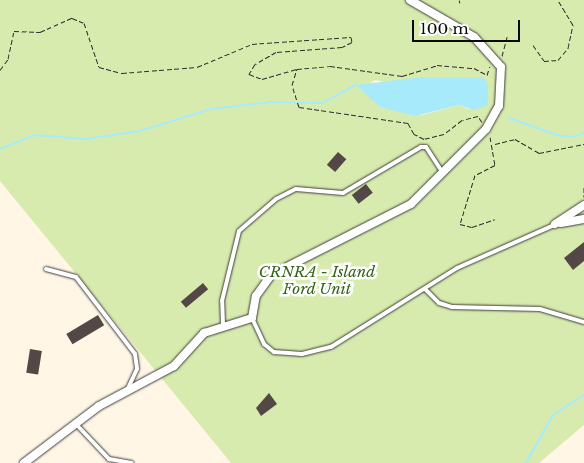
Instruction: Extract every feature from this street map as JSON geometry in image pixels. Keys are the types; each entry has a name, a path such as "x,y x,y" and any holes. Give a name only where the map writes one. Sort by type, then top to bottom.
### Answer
{"street":[{"path":"24,463 75,423 126,390 174,366 204,333 223,324 252,318 256,296 271,275 411,204 444,174 486,129 503,86 496,60 474,36 410,0"},
{"path":"557,223 584,205"},
{"path":"557,223 584,219"}],"lane":[{"path":"223,324 222,301 239,231 276,199 296,189 343,193 420,147 426,147 444,174"},
{"path":"252,318 268,349 280,354 302,354 342,342 425,289 557,223"},
{"path":"46,269 76,277 134,354 137,369 126,390"},
{"path":"425,289 439,303 452,307 540,309 584,322"},
{"path":"75,423 109,459 132,463"}],"path":[{"path":"532,45 544,61 558,60 568,48 573,25 558,0"},
{"path":"0,70 8,59 14,31 40,32 72,18 84,23 99,68 122,73 197,67 252,44 351,37 352,42 342,47 276,52 255,64 249,74 262,79 297,69 330,66 402,76 436,65 474,68 487,75 496,60 502,56 507,37"},
{"path":"297,69 292,85 299,106 408,123 414,134 424,138 478,116 494,145 495,166 475,175 460,224 472,227 495,219"},
{"path":"494,145 516,139 538,153 584,144"},
{"path":"584,187 584,197"}],"green space":[{"name":"CRNRA - Island Ford Unit","path":"0,0 584,0 584,425 539,463 231,463 0,181","holes":["422,77 468,80 483,77 469,109 459,105 422,115 380,107 363,88 375,80 393,84"]}],"water":[{"path":"422,77 483,77 488,85 488,105 474,110 459,105 415,116 380,107 356,85"}],"building":[{"path":"338,152 346,159 335,172 327,165"},
{"path":"366,184 373,193 359,204 352,195"},
{"path":"584,242 584,261 573,270 564,258"},
{"path":"203,283 208,289 186,308 181,302"},
{"path":"98,315 104,325 72,344 66,334"},
{"path":"30,349 42,351 38,375 26,373"},
{"path":"269,393 277,404 261,416 256,408"}],"waterway":[{"path":"0,149 34,135 85,139 140,131 211,109 271,102 323,103 356,85"},
{"path":"509,118 557,135 575,137 584,132"},
{"path":"526,463 553,415 584,395"}]}
